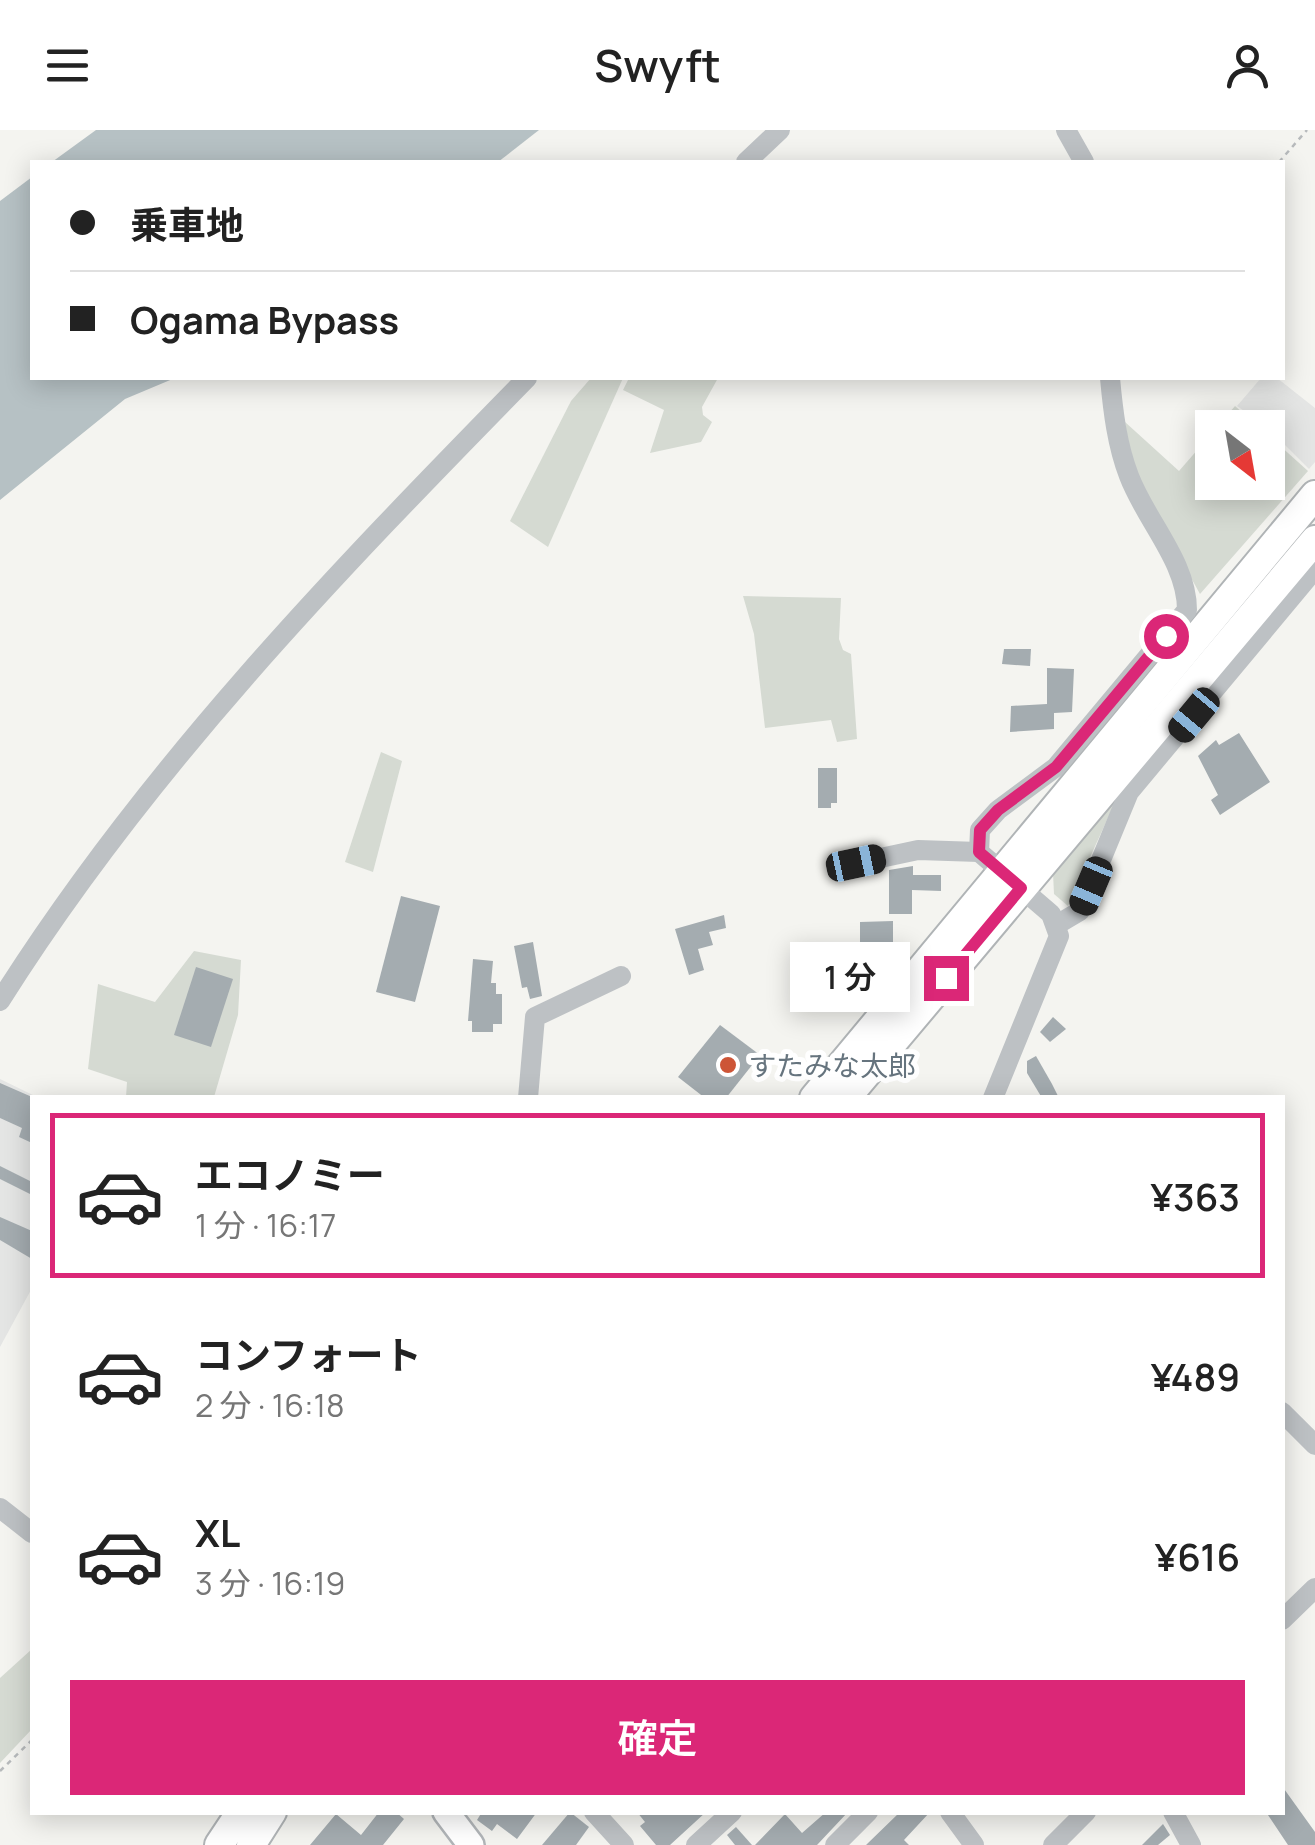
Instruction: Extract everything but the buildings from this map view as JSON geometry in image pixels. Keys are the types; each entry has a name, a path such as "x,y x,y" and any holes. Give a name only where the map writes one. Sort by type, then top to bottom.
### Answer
{"highway":[{"path":"848,1095 1212,615 1315,495"},
{"path":"817,1095 1315,540"},
{"path":"220,1845 239,1815"},
{"path":"250,1845 270,1815"}],"main road":[{"path":"448,1815 471,1845"}],"street":[{"path":"748,160 780,130"},
{"path":"1066,130 1083,160"},
{"path":"0,1001 25,956 178,752 379,528 525,380"},
{"path":"979,852 980,830 998,810 1056,767 1188,610 1186,588 1130,477 1114,420 1110,380"},
{"path":"1058,924 1080,911 1129,792 1315,569"},
{"path":"856,863 918,850 979,852 1058,924 1059,936 994,1095"},
{"path":"528,1095 535,1016 621,976"},
{"path":"1285,1415 1315,1445"},
{"path":"0,1508 30,1531"},
{"path":"1285,1617 1315,1588"},
{"path":"597,1815 624,1845"},
{"path":"696,1845 729,1815"},
{"path":"835,1845 865,1815"},
{"path":"952,1815 974,1845"},
{"path":"1052,1845 1083,1815"},
{"path":"1175,1815 1190,1845"}],"path":[{"path":"1281,160 1307,130"},
{"path":"0,1771 30,1742"}],"shaded area":[{"path":"96,130 539,130 501,160 55,160"},
{"path":"30,178 30,380 170,380 125,399 0,500 0,201"},
{"path":"589,380 622,380 548,547 510,521 571,401"},
{"path":"628,380 717,380 702,407 703,415 712,422 701,442 650,453 664,410 623,390"},
{"path":"1259,380 1280,380 1315,408 1315,462 1309,469 1285,445 1285,410 1243,410 1237,406"},
{"path":"1125,422 1179,471 1195,453 1195,500 1283,500 1200,594 1144,490"},
{"path":"1285,450 1308,471 1285,497"},
{"path":"743,596 841,598 839,639 843,650 851,654 857,739 837,742 831,720 765,728 754,634"},
{"path":"381,752 402,761 373,872 345,862"},
{"path":"1116,800 1068,906 1054,894 1053,873"},
{"path":"194,951 241,960 238,1015 215,1095 126,1095 127,1082 88,1069 98,984 155,1002"},
{"path":"0,1079 33,1095 30,1292 0,1347"},
{"path":"30,1651 30,1731 0,1763 0,1678"}],"place":[{"name":"すたみな太郎","path":"728,1065"}],"route":[{"path":"946,978 1021,888 979,852 980,830 998,810 1056,767 1166,636"}]}
